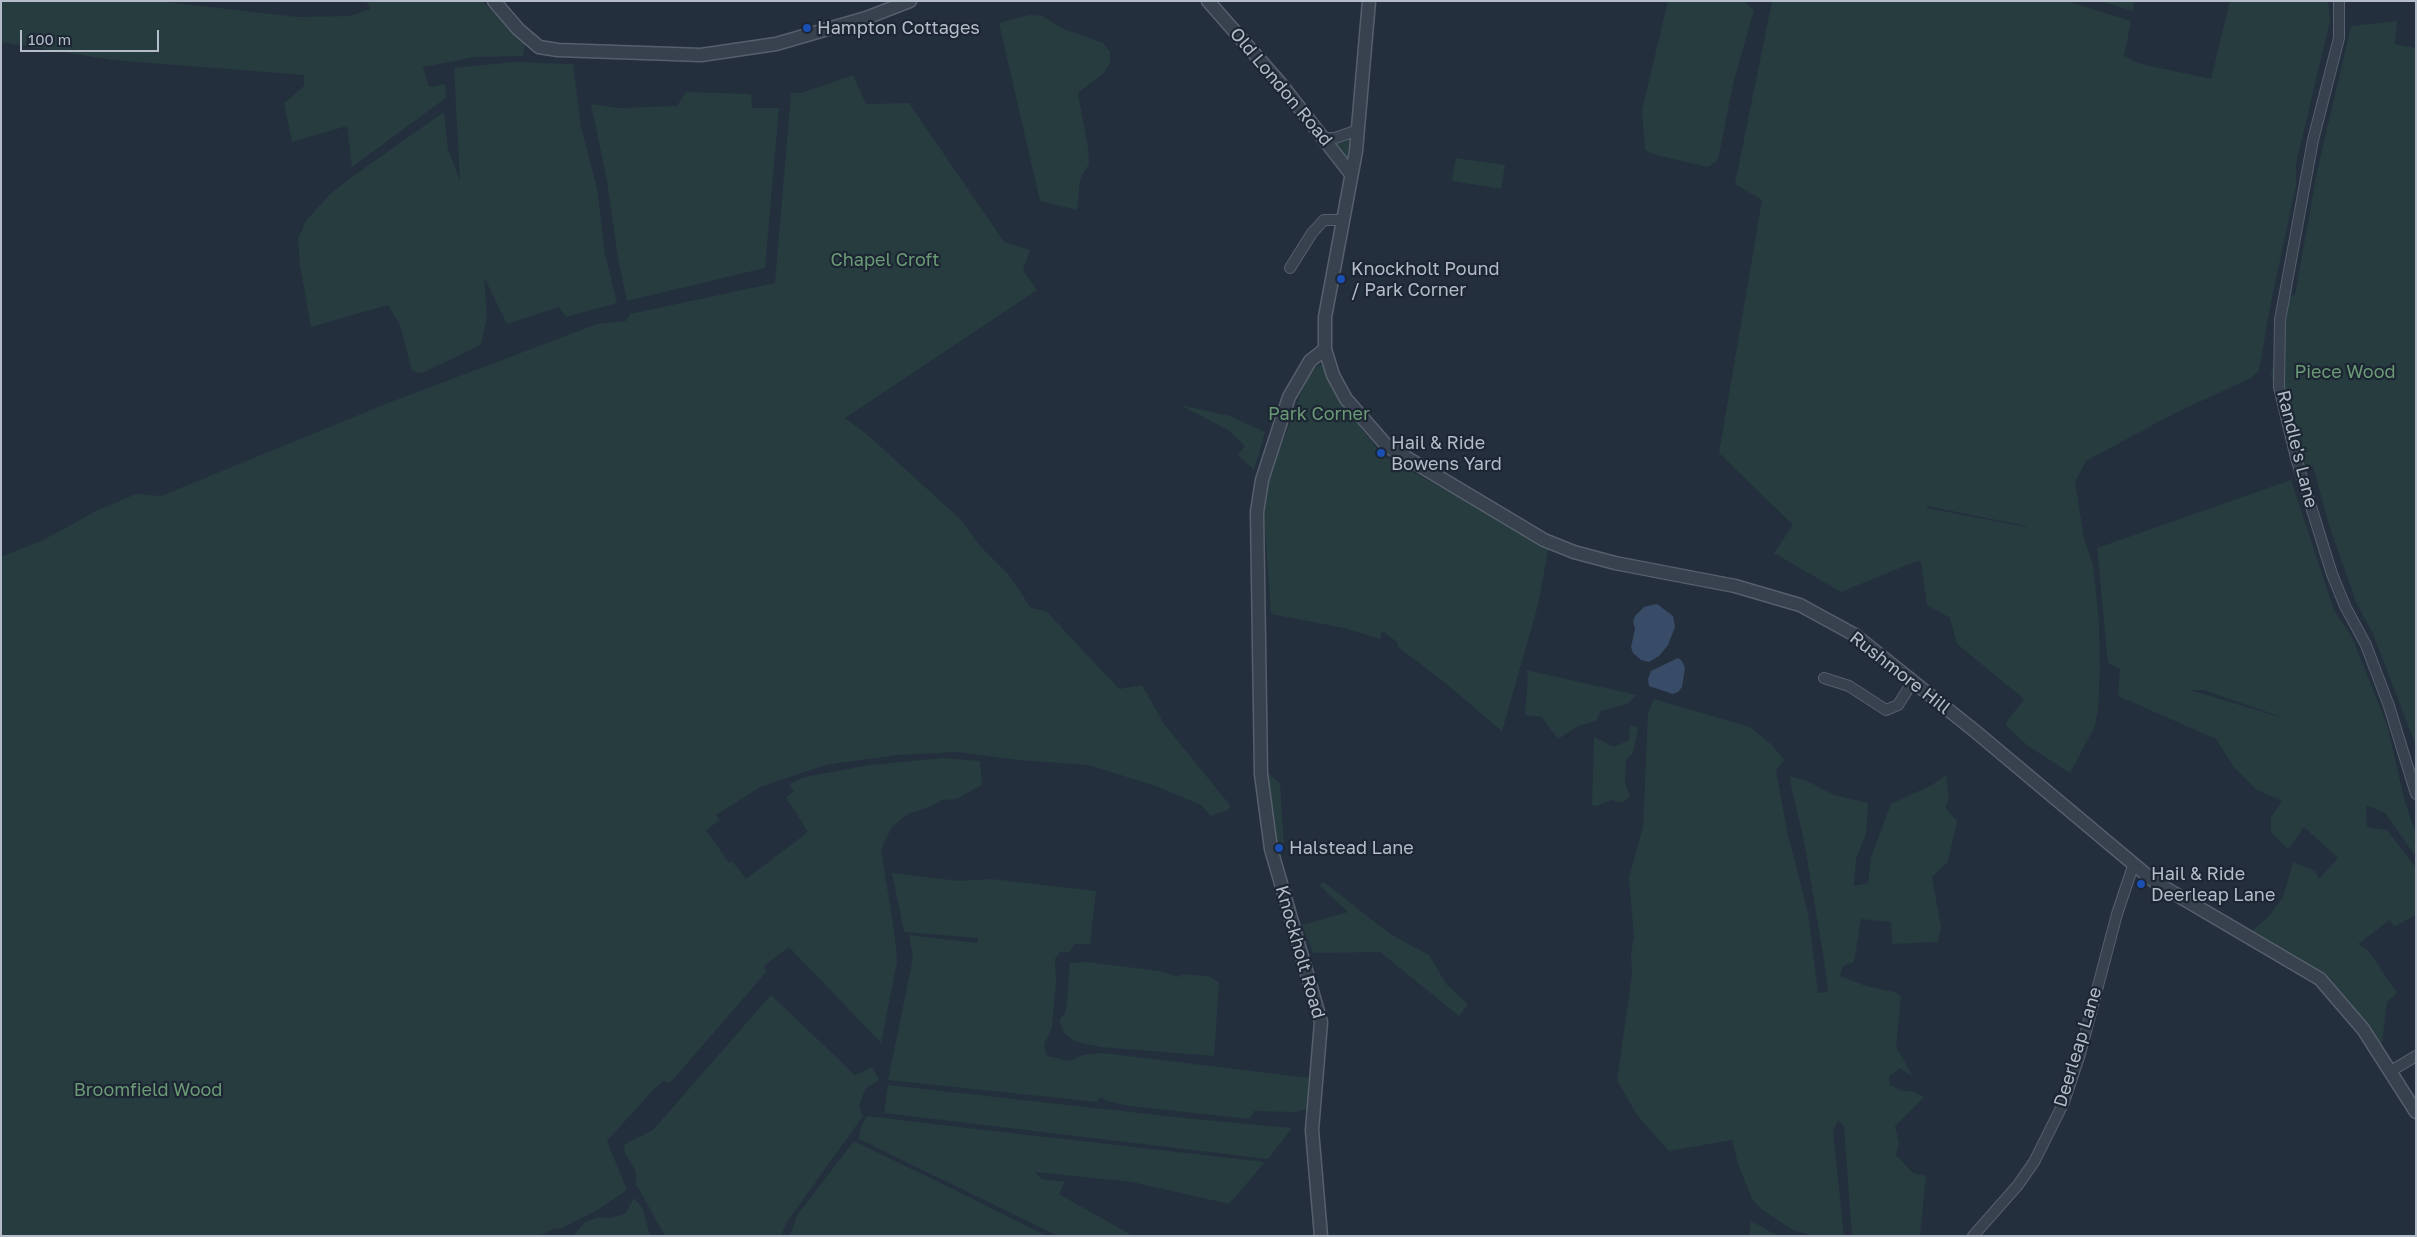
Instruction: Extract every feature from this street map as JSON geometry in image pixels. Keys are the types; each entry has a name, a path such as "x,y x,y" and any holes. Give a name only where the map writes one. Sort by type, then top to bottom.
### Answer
{"street":[{"path":"494,1 518,29 539,47 701,56 776,44 851,23 910,1"},
{"name":"Old London Road","path":"1208,1 1256,53 1325,138 1351,174"},
{"name":"Rushmore Hill","path":"1369,1 1358,130 1325,316 1325,349 1333,375 1346,399 1387,446 1544,540 1574,552 1615,563 1734,586 1800,605 1854,636 1913,681 2133,866 2155,882 2320,979 2363,1029 2416,1112"},
{"name":"Randle's Lane","path":"2339,1 2341,11 2339,38 2313,140 2280,320 2279,386 2296,458 2332,574 2345,606 2366,645 2389,706 2416,794"},
{"path":"1325,138 1335,138 1358,130"},
{"path":"1290,268 1312,233 1324,220 1342,220"},
{"name":"Knockholt Road","path":"1321,1236 1312,1130 1321,1022 1271,849 1261,774 1257,512 1262,480 1289,397 1310,361 1325,349"},
{"path":"1824,678 1849,686 1886,710 1898,705 1913,681"},
{"name":"Deerleap Lane","path":"1973,1236 2006,1199 2034,1162 2064,1102 2080,1054 2117,914 2133,866"},
{"path":"2391,1071 2416,1056"}],"green space":[{"path":"1,1 156,1 298,17 350,16 370,9 366,1 482,1 525,44 523,56 475,57 423,67 429,87 445,84 446,98 352,167 347,126 292,142 284,103 304,86 304,75 112,60 1,42"},
{"path":"1668,1 1744,1 1754,10 1733,84 1718,160 1708,167 1652,154 1645,149 1642,110"},
{"path":"1772,1 2067,1 2131,21 2124,56 2141,64 2211,79 2230,1 2328,1 2330,21 2296,164 2296,185 2270,307 2259,371 2251,378 2175,413 2086,461 2075,482 2084,538 2093,565 2099,622 2100,669 2098,709 2095,726 2070,773 2028,746 2005,724 2024,699 1957,644 1950,618 1927,605 1921,562 1917,561 1841,592 1774,553 1793,525 1719,453 1762,200 1735,184","holes":["1927,506 2026,526 1927,508"]},
{"path":"2100,1 2134,1 2133,11"},
{"path":"1029,15 1043,16 1061,28 1103,43 1110,52 1110,62 1104,73 1078,93 1089,164 1080,179 1077,210 1040,201 999,23"},
{"name":"Piece Wood","path":"2397,21 2395,44 2416,48 2416,746 2373,634 2356,602 2329,525 2313,466 2295,468 2271,375 2288,296 2295,295 2317,172 2351,26"},
{"path":"514,62 573,64 581,127 597,188 605,254 617,303 566,317 559,307 507,324 484,277 487,317 481,345 422,373 412,371 400,325 388,305 311,327 300,265 298,238 306,221 330,194 444,112 448,149 460,181 454,68"},
{"path":"853,75 866,104 909,103 1004,242 1030,250 1023,270 1037,290 845,418 869,436 960,519 980,546 1009,575 1031,608 1046,611 1119,689 1142,685 1164,724 1229,804 1230,809 1211,816 1201,805 1153,785 1088,765 1018,760 958,752 897,755 825,765 760,787 716,815 720,820 706,830 729,863 732,861 746,879 808,832 786,797 794,792 789,784 805,777 870,765 944,758 980,761 982,785 956,799 942,800 929,807 908,814 892,827 881,849 895,937 897,962 881,1043 789,947 764,966 767,971 670,1083 664,1081 654,1089 607,1141 627,1190 599,1209 560,1229 555,1228 539,1236 1,1236 1,557 43,540 98,510 136,494 161,496 383,405 597,324 626,321 630,314 775,283 791,93 801,93"},
{"path":"686,92 751,94 752,108 779,108 765,268 627,301 618,258 607,181 591,104 619,108 677,106"},
{"path":"1352,135 1349,159 1346,161 1333,141"},
{"path":"1456,158 1505,165 1501,189 1452,181"},
{"name":"Park Corner","path":"1325,363 1339,400 1383,456 1549,546 1538,605 1502,731 1444,682 1398,647 1397,642 1382,631 1380,639 1344,628 1271,614 1264,515 1268,483 1306,379 1316,367"},
{"path":"1180,405 1230,416 1265,432 1254,470 1238,455 1245,446 1228,430"},
{"path":"2291,480 2334,610 2352,637 2387,725 2405,802 2416,835 2416,857 2385,813 2366,805 2367,827 2387,830 2416,868 2416,915 2394,927 2390,920 2358,944 2368,950 2397,993 2387,1002 2382,1043 2374,1040 2320,975 2249,934 2269,916 2283,897 2293,862 2315,871 2319,879 2338,858 2304,827 2288,849 2271,832 2271,817 2282,801 2257,790 2233,766 2216,739 2118,696 2120,669 2108,663 2097,548","holes":["2190,690 2204,690 2290,720"]},
{"path":"1526,670 1637,695 1627,704 1601,711 1596,721 1578,726 1558,739 1542,717 1525,715 1528,676"},
{"path":"1654,699 1750,727 1773,746 1784,760 1776,770 1787,831 1808,913 1818,993 1828,992 1824,960 1804,841 1789,776 1807,781 1834,795 1868,803 1866,834 1856,859 1854,886 1868,883 1871,857 1891,804 1932,785 1946,775 1949,799 1945,807 1957,821 1948,861 1932,877 1941,927 1938,942 1892,944 1891,922 1861,919 1854,962 1843,966 1840,976 1866,986 1894,992 1901,996 1896,1046 1913,1077 1900,1068 1889,1076 1890,1085 1903,1091 1913,1091 1924,1097 1895,1126 1899,1143 1896,1155 1913,1173 1926,1176 1920,1236 1852,1236 1844,1127 1838,1120 1833,1132 1844,1236 1813,1236 1793,1230 1761,1209 1752,1199 1738,1164 1732,1140 1669,1151 1637,1115 1617,1080 1632,974 1631,954 1634,937 1629,878 1643,827 1648,713"},
{"path":"1630,725 1638,727 1633,753 1626,760 1625,782 1630,797 1622,803 1612,800 1597,806 1592,805 1594,737 1614,747 1629,740"},
{"path":"1268,773 1280,783 1284,847 1274,845"},
{"path":"892,873 959,881 991,879 1096,891 1090,944 1075,944 1069,952 1060,952 1055,959 1056,980 1052,1027 1044,1045 1047,1056 1070,1061 1083,1055 1103,1053 1309,1078 1307,1109 1295,1112 1254,1111 1250,1119 1129,1106 1107,1101 1101,1097 1097,1102 888,1080 913,958 909,935 977,943 978,938 904,932"},
{"path":"1324,882 1390,934 1429,955 1446,984 1468,1004 1459,1016 1380,952 1313,953 1302,925 1348,912 1319,885"},
{"path":"1087,962 1159,971 1179,977 1181,974 1208,976 1219,982 1214,1056 1101,1047 1076,1042 1064,1033 1059,1021 1066,1011 1070,963"},
{"path":"771,995 855,1075 872,1067 879,1080 865,1089 859,1106 863,1116 787,1222 781,1236 665,1236 636,1184 636,1172 624,1151 625,1144 653,1130"},
{"path":"888,1085 1193,1119 1292,1128 1268,1159 884,1113"},
{"path":"867,1116 1265,1162 1229,1204 1132,1182 1035,1172 1042,1179 1065,1182 1059,1194 1133,1236 1058,1236 859,1139 861,1127"},
{"path":"854,1141 1046,1236 790,1236 797,1215"},
{"path":"634,1198 643,1209 650,1236 573,1236 585,1222 599,1217 610,1218 625,1214"},
{"path":"1751,1221 1778,1236 1749,1236"}],"water":[{"path":"1657,604 1673,616 1675,627 1668,645 1659,656 1649,662 1641,660 1633,653 1631,647 1635,629 1633,622 1635,616 1644,607"},
{"path":"1678,658 1682,661 1685,668 1682,687 1678,692 1673,694 1649,686 1648,679 1651,671"}],"place":[{"name":"Hampton Cottages","path":"807,28"},
{"name":"Knockholt Pound / Park Corner","path":"1341,279"},
{"name":"Hail & Ride Bowens Yard","path":"1381,453"},
{"name":"Halstead Lane","path":"1279,848"},
{"name":"Hail & Ride Deerleap Lane","path":"2141,884"}],"park label":[{"name":"Chapel Croft","path":"885,260"},
{"name":"Broomfield Wood","path":"148,1090"}]}
